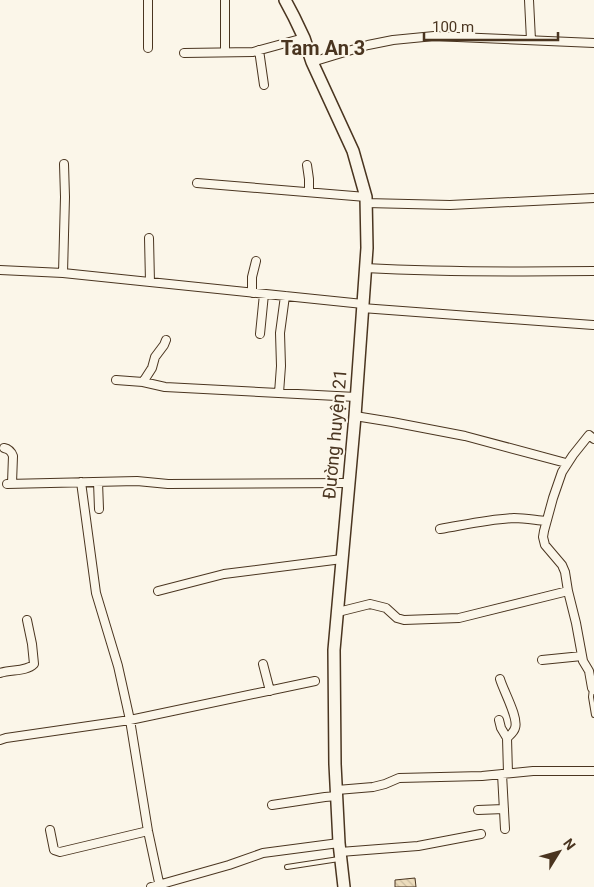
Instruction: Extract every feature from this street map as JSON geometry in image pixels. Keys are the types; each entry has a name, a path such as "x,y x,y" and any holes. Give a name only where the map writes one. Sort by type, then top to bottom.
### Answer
{"street":[{"path":"148,0 148,48"},
{"path":"225,0 225,52"},
{"name":"Đường huyện 21","path":"285,0 304,38 312,62 353,151 366,200 367,248 355,416 334,650 335,764 344,887"},
{"path":"528,0 531,40"},
{"path":"312,62 368,44 434,36 594,43"},
{"path":"184,53 253,52 304,38"},
{"path":"259,50 264,85"},
{"path":"62,273 65,197 64,164"},
{"path":"307,165 309,192"},
{"path":"197,183 309,192 366,200 450,205 594,198"},
{"path":"150,238 150,282"},
{"path":"252,293 252,277 256,261"},
{"path":"365,268 524,272 594,271"},
{"path":"0,270 62,273 285,296 362,306 593,325"},
{"path":"260,334 264,294"},
{"path":"279,393 281,366 280,333 285,296"},
{"path":"143,382 166,340"},
{"path":"116,380 165,386 356,398"},
{"path":"355,416 465,436 566,463"},
{"path":"593,427 591,437 566,463 546,522 543,537 545,545 562,565 565,572 583,661 589,671 593,689"},
{"path":"4,448 12,452 13,456 10,484 136,481 168,484 348,483"},
{"path":"81,482 96,593 118,666 130,720 157,886 263,853 418,846 481,834"},
{"path":"98,482 99,509"},
{"path":"440,529 477,522 515,518 546,522"},
{"path":"158,591 224,574 342,559"},
{"path":"338,612 370,604 386,608 397,618 404,620 459,618 568,591"},
{"path":"0,674 27,669 34,664 34,652 27,620"},
{"path":"542,660 582,656"},
{"path":"585,665 594,663"},
{"path":"263,664 270,691"},
{"path":"500,679 516,722 515,728 507,738"},
{"path":"0,740 130,720 315,681"},
{"path":"499,720 507,738 505,829"},
{"path":"272,806 373,787 399,778 482,776 533,771 594,771"},
{"path":"478,810 504,809"},
{"path":"50,830 54,850 57,852 148,831"}],"lane":[{"path":"593,689 591,697 594,715"},
{"path":"287,867 340,851"}],"building":[{"path":"415,878 416,887 395,887 395,880"}],"district":[{"name":"Tam An 3","path":"323,48"}]}
